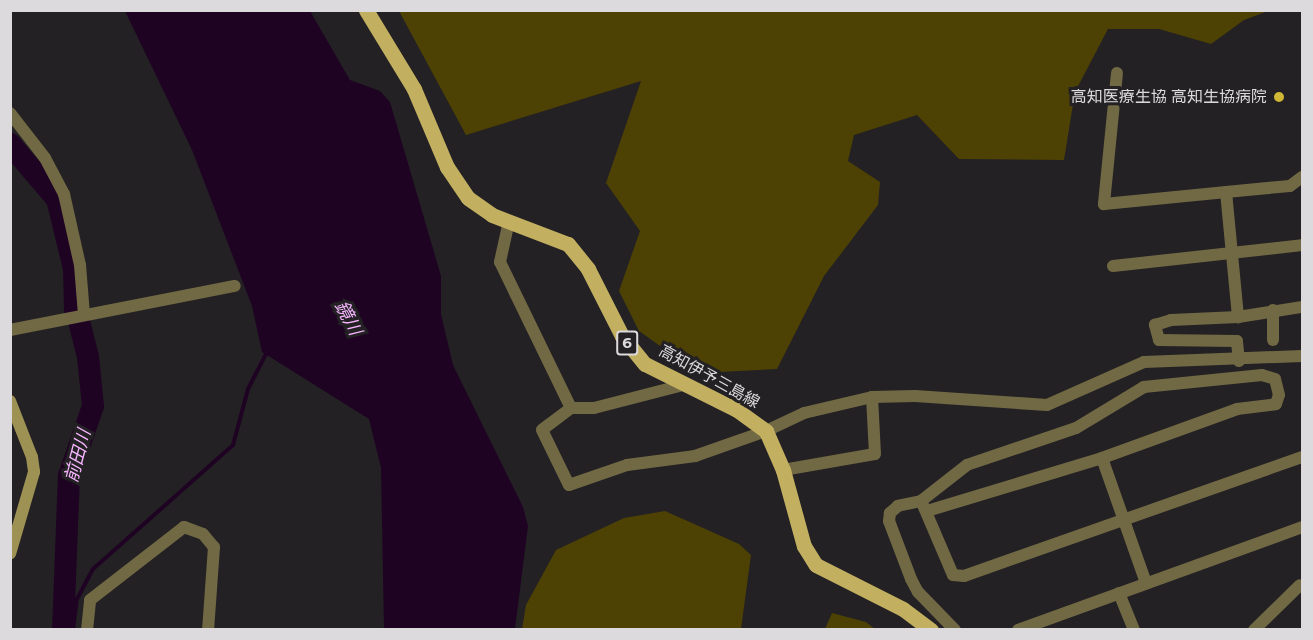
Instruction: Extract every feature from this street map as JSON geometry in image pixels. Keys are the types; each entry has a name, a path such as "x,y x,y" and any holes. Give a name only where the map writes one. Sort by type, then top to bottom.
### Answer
{"main road":[{"name":"高知伊予三島線","path":"366,10 414,89 460,189 479,207 568,244 588,268 610,316 631,349 645,364 737,411 766,431 783,470 804,546 816,565 903,609 931,630"},
{"path":"10,401 32,457 34,472 10,554"}],"street":[{"path":"1117,73 1104,204 1290,186 1302,177"},
{"path":"10,113 45,158 64,194 80,265 84,315"},
{"path":"1226,192 1238,317"},
{"path":"509,221 500,262 571,408"},
{"path":"1113,266 1302,245"},
{"path":"10,330 236,286"},
{"path":"1239,361 1237,341 1159,340 1155,330 1158,322 1238,317 1302,307"},
{"path":"1273,310 1273,340"},
{"path":"683,385 594,408 571,408 542,430 569,485 627,465 694,456 766,431 804,413 872,397 915,396 989,404 1047,405 1144,362 1239,361 1302,356"},
{"path":"924,506 967,465 1076,428 1144,387 1262,375 1275,379 1279,395 1276,404 1237,409 1102,458 924,506 898,506 890,513 889,521 918,592 955,630"},
{"path":"783,470 875,454 872,397"},
{"path":"924,506 952,575 964,576 1302,457"},
{"path":"1102,458 1146,583"},
{"path":"87,630 90,600 184,527 203,534 214,547 208,630"},
{"path":"1018,630 1302,527"},
{"path":"1254,630 1302,584"},
{"path":"1119,593 1134,630"}],"shaded area":[{"path":"399,11 1268,11 1244,20 1211,44 1159,29 1108,29 1075,92 1064,160 959,159 917,115 854,135 848,161 880,182 878,205 824,276 777,369 698,373 639,331 619,291 640,231 606,183 641,81 466,135"},
{"path":"665,511 739,544 751,555 741,629 522,629 526,605 556,550 624,518"},
{"path":"832,613 866,622 875,629 825,629"}],"water":[{"name":"鏡川","path":"125,11 310,11 350,80 380,91 390,102 441,276 441,314 453,365 523,507 528,526 515,629 384,629 381,468 369,419 262,352 252,306 192,150"}],"waterway":[{"name":"前田川","path":"10,144 57,199 74,269 75,310"},
{"name":"前田川","path":"63,630 69,476 93,406 88,357 79,322"},
{"path":"73,630 77,599 93,569 233,445 248,389 267,352"}],"place":[{"name":"高知医療生協 高知生協病院","path":"1279,97"}]}
